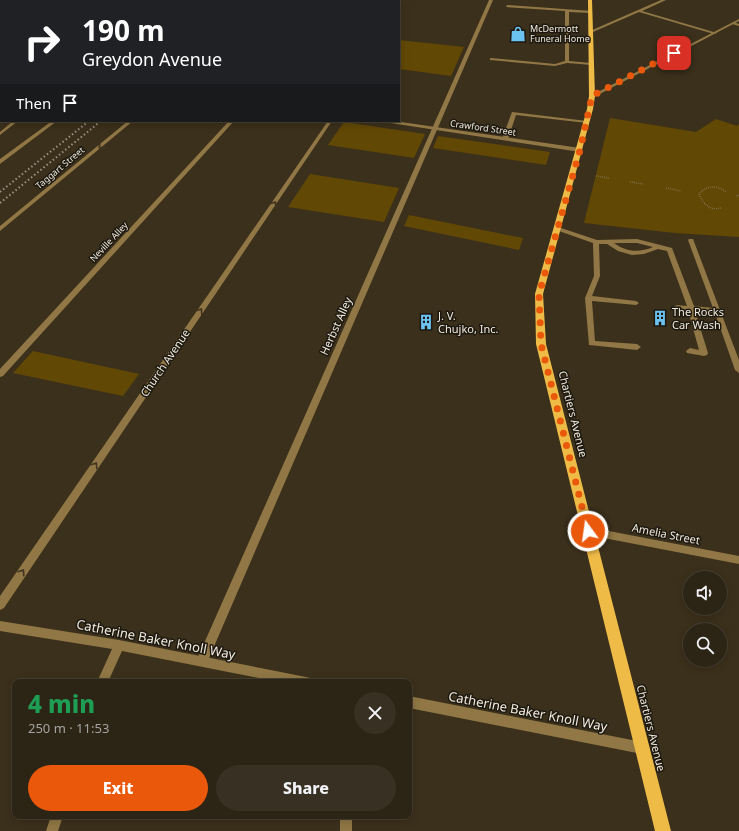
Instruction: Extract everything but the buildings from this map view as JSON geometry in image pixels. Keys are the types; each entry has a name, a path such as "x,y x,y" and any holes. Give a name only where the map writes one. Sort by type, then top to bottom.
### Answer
{"main road":[{"name":"Chartiers Avenue","path":"590,0 592,31 592,96 580,150 539,294 541,344 663,831"}],"street":[{"name":"Herbst Alley","path":"202,661 491,0"},
{"path":"592,31 664,0"},
{"path":"507,6 591,12"},
{"path":"566,10 568,24 567,62"},
{"path":"639,11 715,33"},
{"path":"592,96 739,20"},
{"path":"733,23 739,25"},
{"path":"491,59 555,65 567,62 591,64"},
{"path":"505,139 514,113 587,122"},
{"path":"0,134 15,122"},
{"path":"0,162 54,122"},
{"name":"Taggart Street","path":"0,229 130,122"},
{"name":"Neville Alley","path":"0,374 231,122"},
{"name":"Church Avenue","path":"0,604 329,122"},
{"name":"Crawford Street","path":"391,122 580,150"},
{"path":"558,229 596,242 609,243 618,240 644,242 656,248 670,249 691,308 704,353 690,351"},
{"path":"691,240 739,370"},
{"path":"596,242 597,276 588,298 592,343 637,347"},
{"path":"609,243 620,251 646,254 656,248"},
{"path":"588,298 636,303"},
{"path":"677,307 717,311"},
{"name":"Amelia Street","path":"588,531 739,560"},
{"name":"Catherine Baker Knoll Way","path":"0,626 119,645 291,679"},
{"path":"103,679 119,645"},
{"name":"Catherine Baker Knoll Way","path":"412,703 642,748"},
{"path":"52,831 55,819"},
{"path":"346,819 346,831"}],"path":[{"path":"596,176 609,178"},
{"path":"630,182 643,184"},
{"path":"721,208 712,208 701,199 699,194 702,190 709,187 719,187 726,192"},
{"path":"666,188 681,191"}],"shaded area":[{"path":"400,40 464,47 451,76 400,69"},
{"path":"610,118 696,132 716,119 737,126 739,124 739,237 675,233 584,223"},
{"path":"344,122 425,134 414,158 328,145"},
{"path":"438,136 550,152 546,165 433,148"},
{"path":"310,174 399,188 384,222 288,207"},
{"path":"409,215 523,238 519,250 404,226"},
{"path":"33,351 139,374 123,396 13,373"}],"railway":[{"path":"0,192 88,122"},
{"path":"0,203 100,122"}],"place":[{"name":"McDermott Funeral Home","path":"518,34"},
{"name":"The Rocks Car Wash","path":"660,318"},
{"name":"J. V. Chujko, Inc.","path":"426,322"}],"route":[{"path":"588,531 541,344 539,294 580,150 592,96 674,53"}]}
